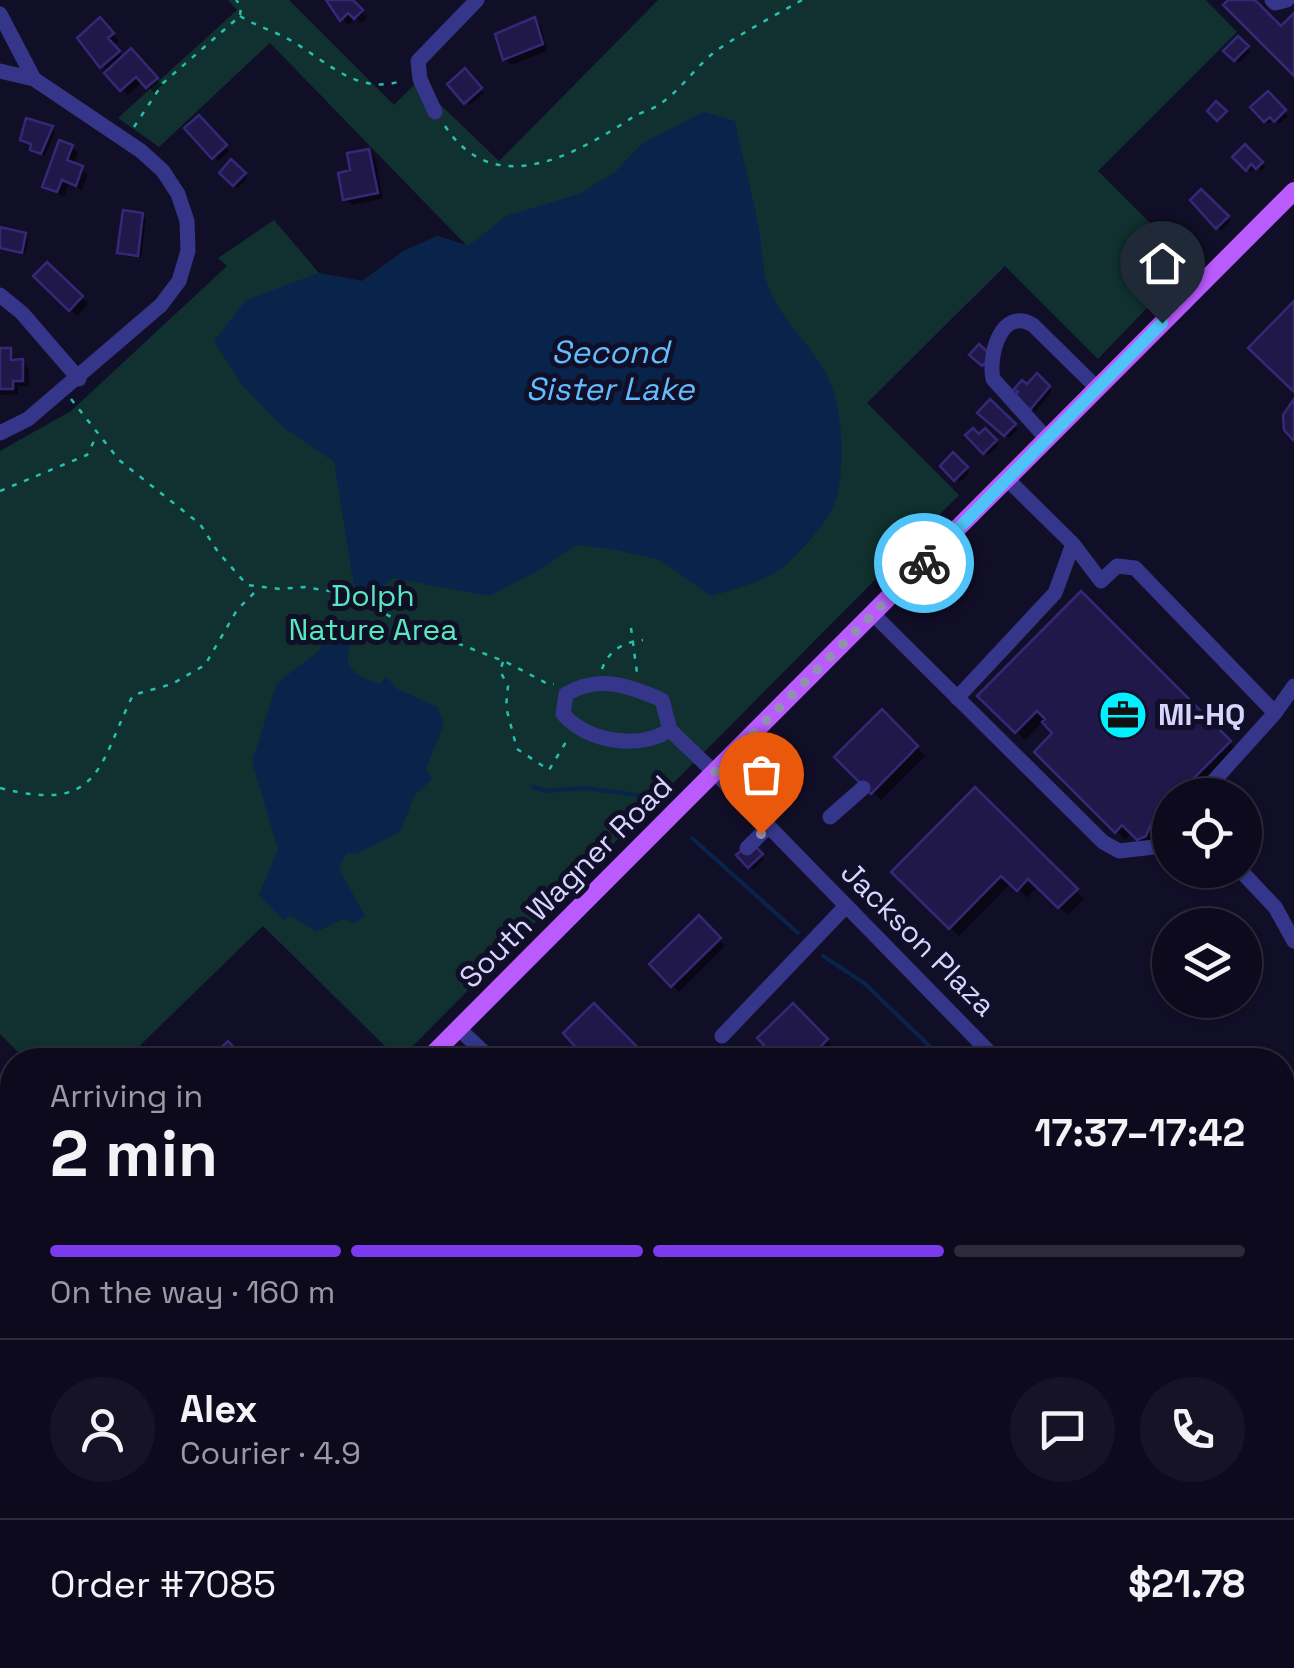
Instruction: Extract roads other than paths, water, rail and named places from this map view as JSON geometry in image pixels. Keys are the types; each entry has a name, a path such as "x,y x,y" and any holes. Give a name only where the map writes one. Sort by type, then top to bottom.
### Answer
{"main road":[{"name":"South Wagner Road","path":"439,1048 1294,191"}],"street":[{"path":"435,112 420,79 418,61 477,0"},
{"path":"1272,0 1276,4 1291,0"},
{"path":"0,14 34,79"},
{"path":"0,72 34,79 152,161 178,194 187,227 188,251 179,281 161,305 65,390 28,419 0,433"},
{"path":"0,295 22,313 78,379"},
{"path":"1048,439 993,380 992,352 1006,326 1016,321 1033,325 1098,388"},
{"path":"1007,479 1074,544 1101,581 1118,566 1135,568 1275,713"},
{"path":"957,698 1055,593 1074,544"},
{"path":"873,614 1103,842 1120,850 1152,847"},
{"name":"Jackson Plaza","path":"670,730 656,739 628,742 574,727 562,714 566,694 584,684 598,682 638,690 662,700 670,730 693,755 770,826 986,1048"},
{"path":"1216,778 1294,686"},
{"path":"830,817 863,788"},
{"path":"747,848 770,826"},
{"path":"1258,888 1276,907 1294,941"},
{"path":"722,1036 846,906"},
{"path":"1276,907 1294,909"},
{"path":"458,1028 479,1048"}],"water":[{"name":"Second Sister Lake","path":"704,112 735,121 771,292 820,363 833,389 840,424 840,479 832,510 824,522 780,570 711,596 660,560 576,545 536,572 489,596 393,578 374,592 354,586 334,462 283,427 242,385 214,341 246,300 319,273 362,281 402,252 437,236 468,246 506,216 579,194 615,172 643,143"},
{"path":"348,620 360,629 349,650 353,670 381,684 386,676 397,689 438,707 444,725 426,768 432,779 415,795 400,832 356,854 347,853 339,869 365,916 355,923 343,919 316,932 290,915 284,921 259,895 278,849 252,762 277,683 319,651 328,631"}],"waterway":[{"path":"533,787 547,791 585,788 652,797"},
{"path":"692,838 798,933"},
{"path":"823,956 864,983 932,1048"}],"place":[{"name":"MI-HQ","path":"1123,715"}],"park label":[{"name":"Dolph Nature Area","path":"373,613"}]}
